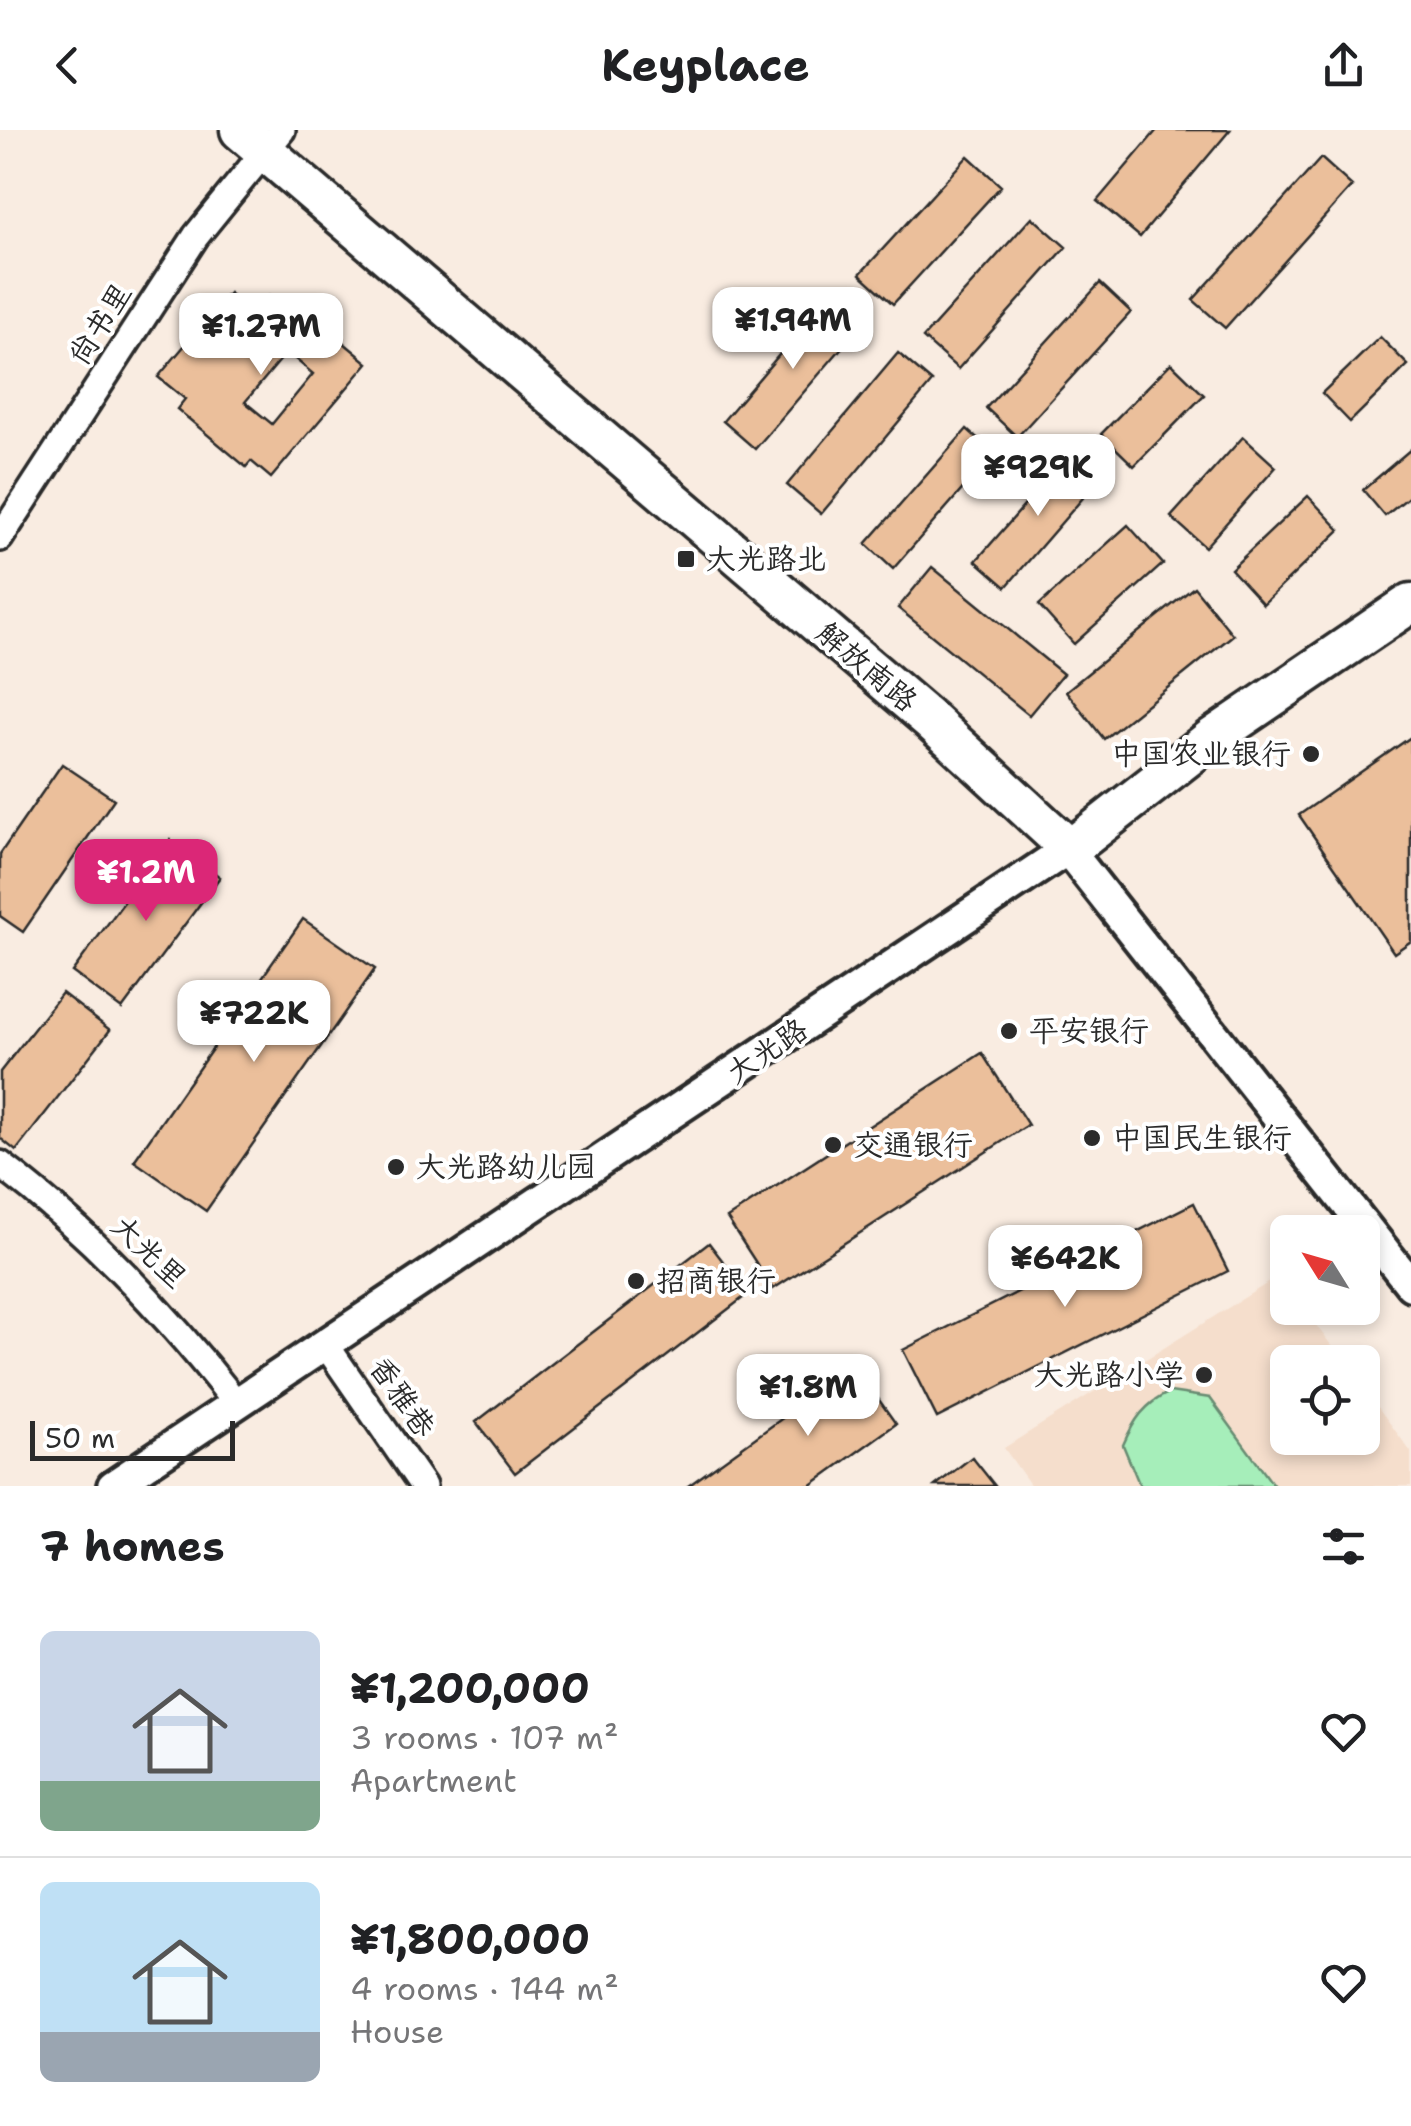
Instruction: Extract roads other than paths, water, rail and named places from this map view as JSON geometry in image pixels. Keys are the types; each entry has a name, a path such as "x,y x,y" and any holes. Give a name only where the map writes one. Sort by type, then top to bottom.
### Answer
{"street":[{"name":"解放南路","path":"240,130 273,141 1070,849 1411,1285"},
{"name":"尚书里","path":"0,538 196,236 273,141"},
{"name":"大光路","path":"112,1486 1070,849 1212,738 1411,603"},
{"name":"大光里","path":"0,1164 54,1205 173,1320 236,1404"},
{"name":"香雅巷","path":"326,1344 424,1486"}],"place":[{"name":"大光路北","path":"686,559"},
{"name":"中国农业银行","path":"1311,754"},
{"name":"平安银行","path":"1009,1031"},
{"name":"中国民生银行","path":"1092,1138"},
{"name":"交通银行","path":"833,1145"},
{"name":"大光路幼儿园","path":"396,1167"},
{"name":"招商银行","path":"636,1281"},
{"name":"大光路小学","path":"1204,1375"}]}
